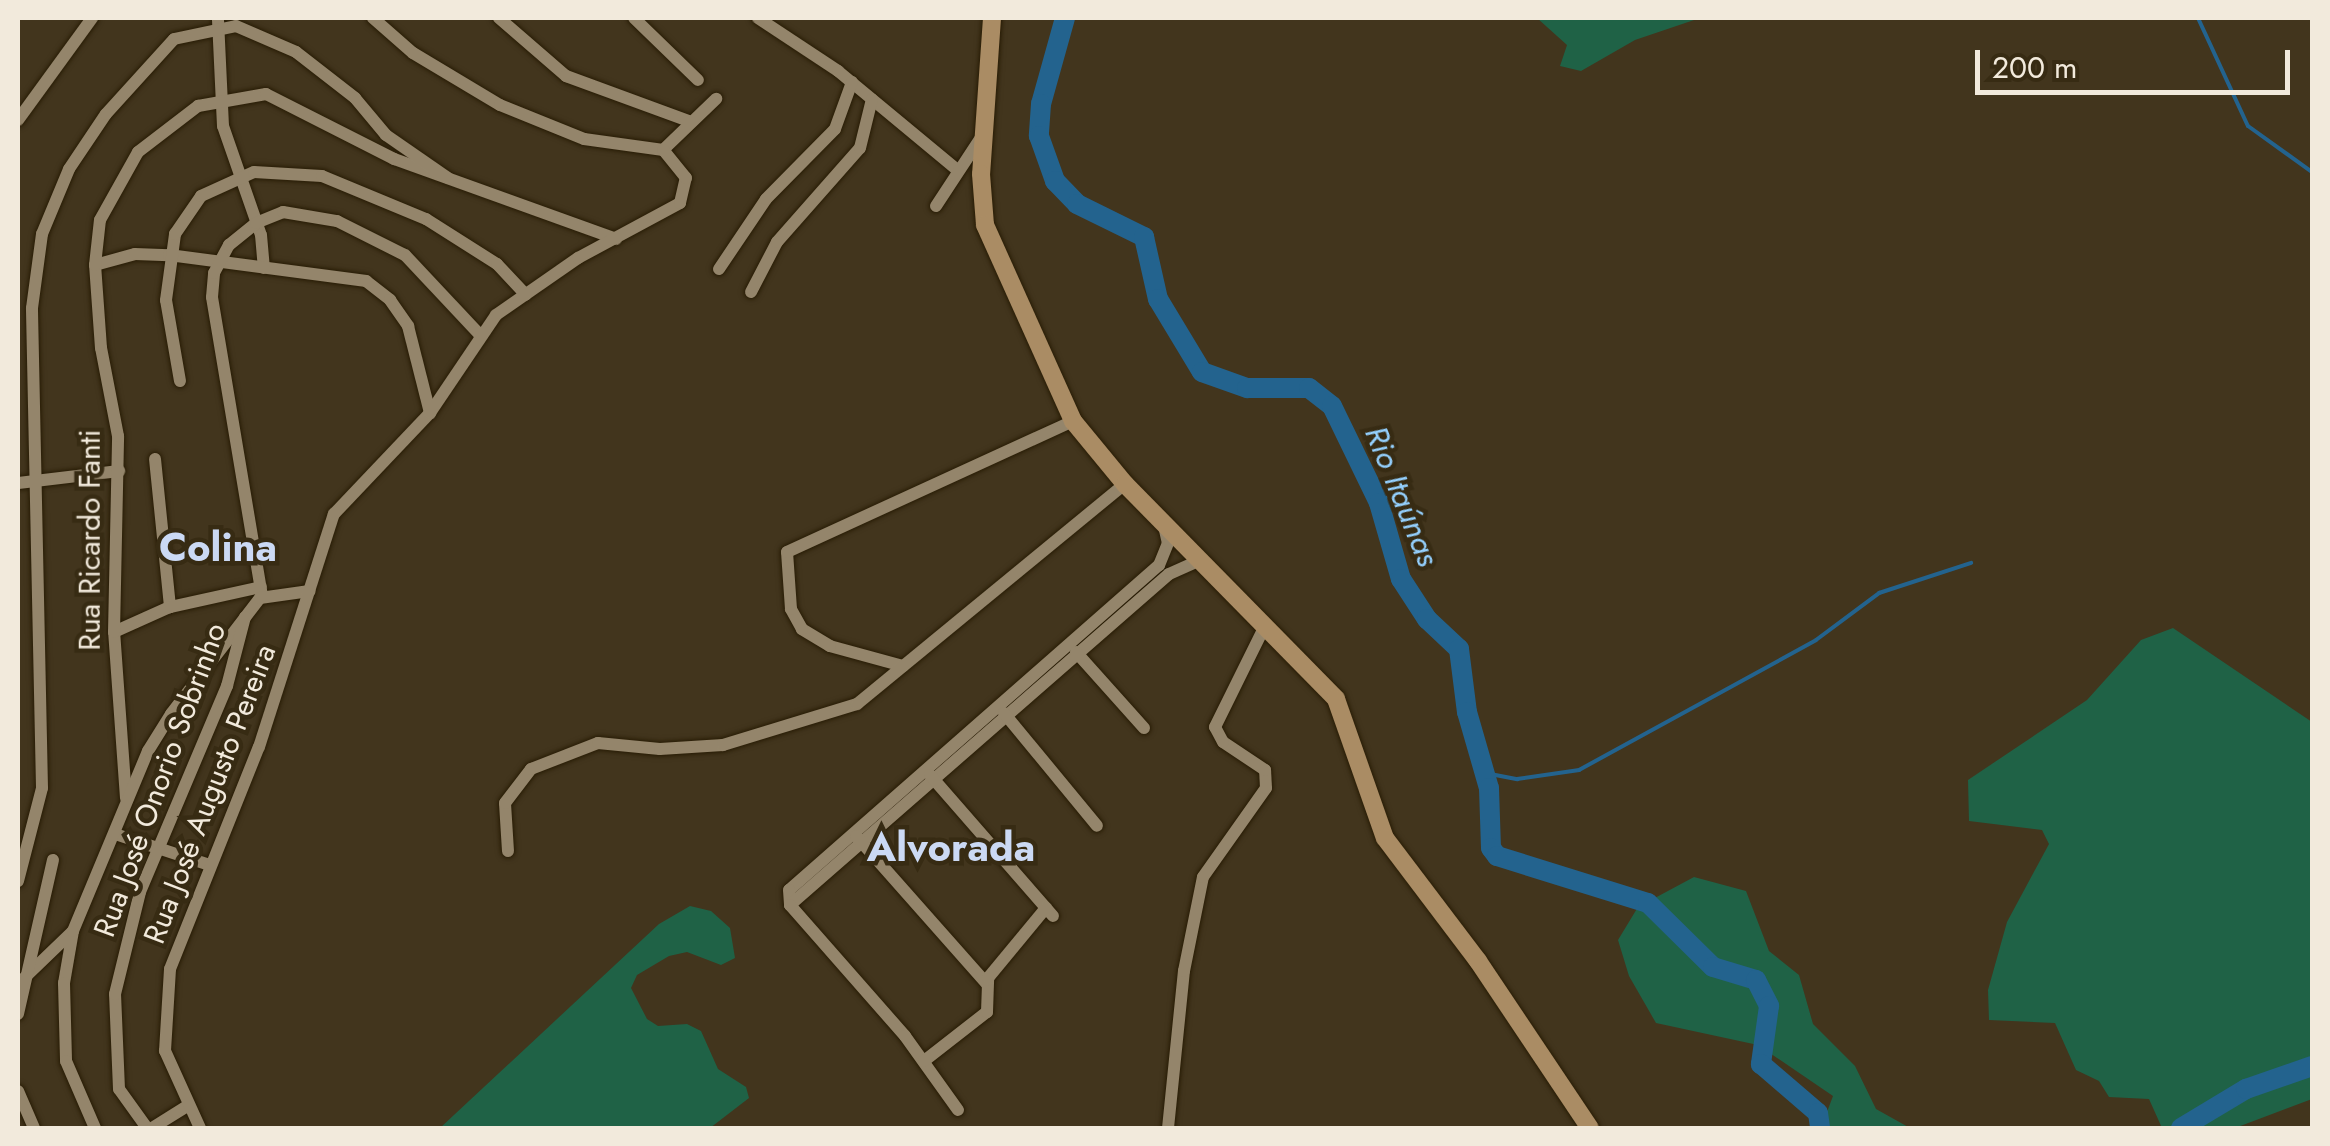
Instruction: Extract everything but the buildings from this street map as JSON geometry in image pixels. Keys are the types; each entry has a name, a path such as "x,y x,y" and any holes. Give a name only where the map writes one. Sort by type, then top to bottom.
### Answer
{"main road":[{"path":"992,18 985,131 985,225 1073,421 1164,526 1282,638 1345,718 1385,838 1478,962 1590,1128"}],"street":[{"path":"18,120 92,18"},
{"path":"372,18 414,53 514,111 584,139 663,150 689,120 716,99"},
{"path":"499,18 566,76 689,120"},
{"path":"634,18 698,80"},
{"path":"758,18 852,82 916,140 956,169"},
{"path":"218,22 220,98 239,176 256,222 264,268"},
{"path":"18,881 42,788 41,481 32,308 53,202 106,114 143,71 183,34 218,22 248,28 296,52 355,98 386,134 448,178"},
{"path":"719,270 766,199 836,128 852,82"},
{"path":"220,98 277,98 336,134 616,239"},
{"name":"Rua Ricardo Fanti","path":"126,798 114,632 119,471 95,265 100,220 138,152 179,117 220,98"},
{"path":"752,292 776,242 860,148 872,99"},
{"path":"936,206 956,169 985,131"},
{"name":"Rua José Augusto Pereira","path":"200,1128 185,1107 166,1051 166,999 179,941 259,748 338,506 430,413 480,335 526,294 616,239 672,212 686,195 686,178 663,150"},
{"path":"180,380 166,300 169,255 190,208 239,176 294,170 372,196 466,241 526,294"},
{"path":"95,1128 66,1061 64,982 72,930 115,834 126,798 171,714 262,592 216,323 217,264 256,222 283,212 312,213 387,243 480,335"},
{"path":"95,265 169,255 217,264 348,275 383,292 412,335 430,413"},
{"path":"903,666 830,646 802,629 791,610 786,552 1073,421"},
{"path":"155,459 170,607"},
{"path":"18,483 119,471"},
{"path":"508,851 502,823 510,790 559,754 598,743 700,748 780,733 857,704 1124,484"},
{"path":"1075,652 1159,565 1168,542 1164,526"},
{"path":"958,1110 924,1061 790,906 789,890 858,838 1169,574 1201,560"},
{"path":"114,632 170,607 262,592 310,591"},
{"name":"Rua José Onorio Sobrinho","path":"150,1128 120,1089 115,994 130,922 227,686 245,617"},
{"path":"1168,1128 1184,971 1203,877 1266,788 1266,770 1223,742 1216,727 1266,624"},
{"path":"1254,652 1282,638"},
{"path":"1075,652 1144,728"},
{"path":"1003,712 1098,826"},
{"path":"924,1061 986,1012 986,984 1049,912 930,775"},
{"path":"115,834 210,864"},
{"path":"858,838 986,984"},
{"path":"18,1014 54,860"},
{"path":"18,984 72,930"},
{"path":"18,1091 34,1128"},
{"path":"150,1128 185,1107"}],"green space":[{"path":"1537,18 1700,18 1635,40 1581,71 1560,66 1567,45"},
{"path":"2173,628 2312,722 2312,1099 2235,1128 2162,1128 2149,1099 2109,1097 2099,1081 2076,1070 2055,1023 1989,1020 1988,990 2007,922 2049,844 2042,830 1969,821 1968,780 2087,700 2141,640"},
{"path":"1694,877 1746,891 1769,951 1799,975 1813,1024 1855,1066 1876,1109 1910,1128 1821,1128 1833,1096 1758,1045 1656,1023 1629,976 1618,940 1638,907"},
{"path":"690,906 711,911 730,928 735,958 721,965 687,952 669,956 637,975 631,988 647,1019 658,1026 687,1024 701,1031 718,1069 746,1087 749,1098 710,1128 440,1128 659,924"}],"waterway":[{"name":"Rio Itaúnas","path":"1065,18 1041,104 1039,136 1055,181 1077,204 1144,237 1158,299 1202,372 1247,388 1309,388 1332,406 1379,503 1401,579 1427,619 1459,649 1467,712 1489,788 1491,848 1497,856 1648,903 1713,967 1756,980 1769,1006 1761,1064 1818,1113 1820,1128"},
{"path":"2198,18 2248,126 2312,172"},
{"path":"1485,773 1517,779 1579,770 1816,640 1879,593 1971,563"},
{"name":"Rio Itaúnas","path":"2181,1128 2246,1089 2312,1066"}],"district":[{"name":"Colina","path":"218,547"},
{"name":"Alvorada","path":"951,847"}]}
